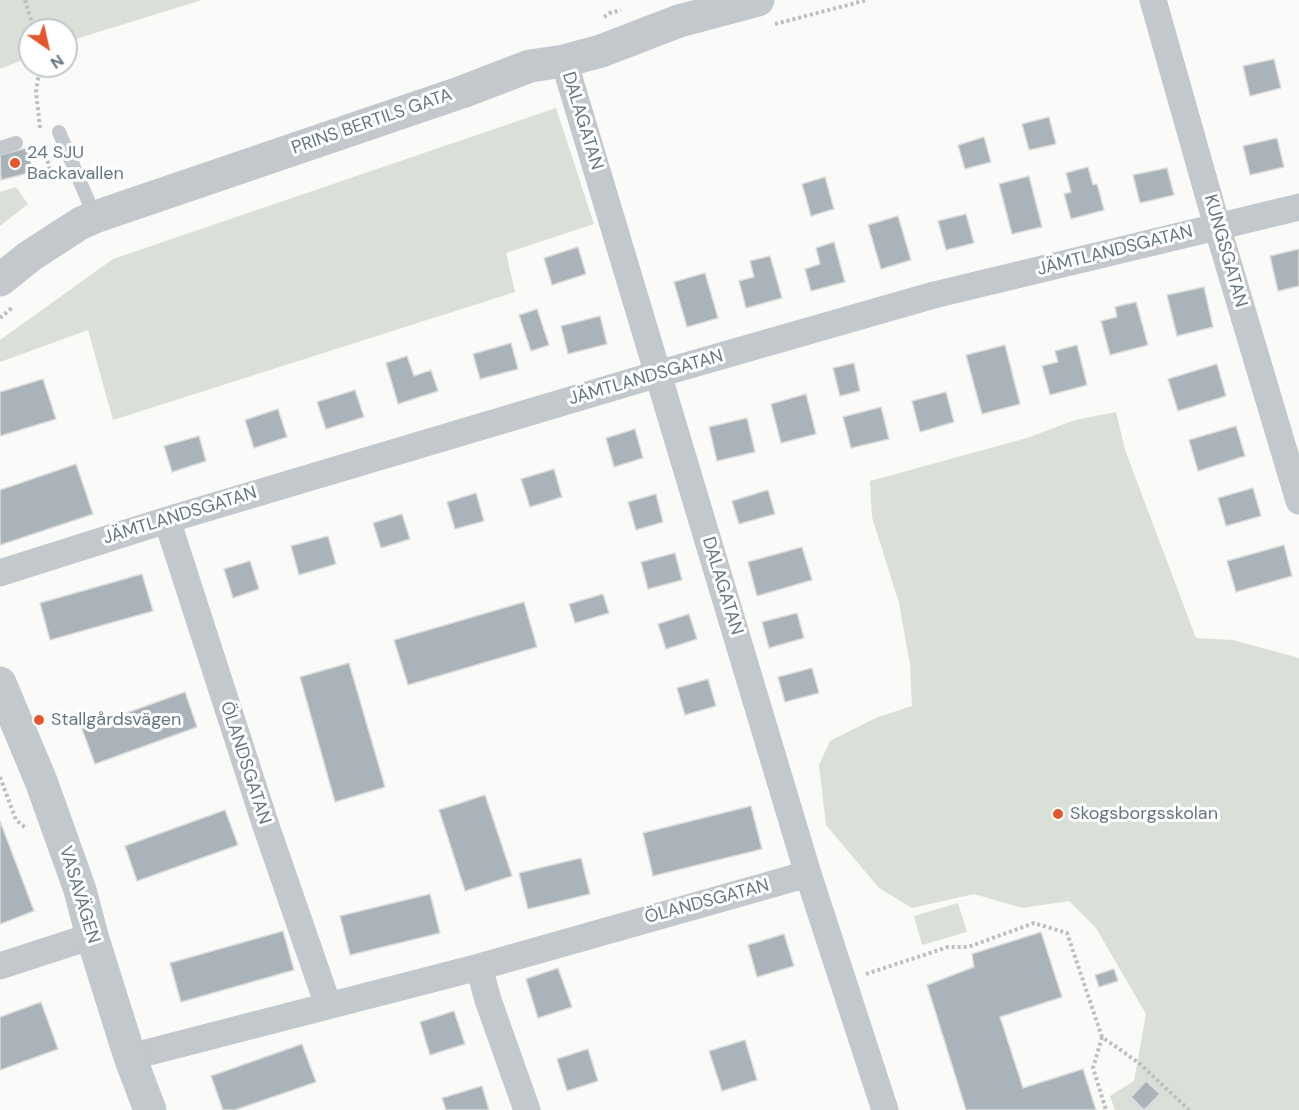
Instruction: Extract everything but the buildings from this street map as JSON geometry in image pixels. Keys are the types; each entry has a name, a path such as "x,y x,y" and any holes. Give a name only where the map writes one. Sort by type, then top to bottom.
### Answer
{"street":[{"name":"KUNGSGATAN","path":"1153,0 1299,501"},
{"name":"PRINS BERTILS GATA","path":"8,292 30,256 81,223 95,217 462,92 530,66 564,61 601,51 679,21 761,14"},
{"name":"DALAGATAN","path":"564,61 808,874 885,1110"},
{"name":"JÄMTLANDSGATAN","path":"0,573 167,520 658,374 934,295 1299,207"},
{"name":"ÖLANDSGATAN","path":"167,520 266,826 328,1005"},
{"name":"VASAVÄGEN","path":"3,700 53,814 80,890 130,1057 150,1110"},
{"name":"ÖLANDSGATAN","path":"130,1057 479,967 808,874"},
{"path":"0,966 92,936"},
{"path":"479,967 488,1000 527,1110"}],"lane":[{"path":"59,132 95,217"},
{"path":"0,148 16,143"}],"path":[{"path":"25,0 30,18"},
{"path":"761,14 867,0"},
{"path":"38,78 36,92 40,137"},
{"path":"44,148 50,170 59,184"},
{"path":"0,318 8,292"},
{"path":"844,986 884,968 948,947 968,947 1034,923 1067,933 1102,1037 1094,1068 1106,1110"},
{"path":"1102,1037 1139,1063 1189,1110"}],"shaded area":[{"path":"0,0 202,0 78,38 78,18 18,18 18,62 0,69"},
{"path":"556,108 594,224 506,253 515,292 113,420 88,330 0,362 0,340 113,259"},
{"path":"16,187 28,204 0,226 0,192"},
{"name":"Skogsborgsskolan","path":"1116,412 1125,450 1196,638 1233,640 1299,658 1299,1110 1115,1110 1110,1096 1134,1081 1146,1014 1096,928 1069,901 1022,908 974,894 912,908 879,888 826,825 819,765 830,741 878,717 912,706 910,665 899,603 872,517 870,481 1027,438 1075,420"},
{"path":"958,903 967,932 922,945 914,916"}],"place":[{"name":"24 SJU Backavallen","path":"15,163"},
{"name":"Stallgårdsvägen","path":"39,720"},
{"name":"Skogsborgsskolan","path":"1058,814"}]}
